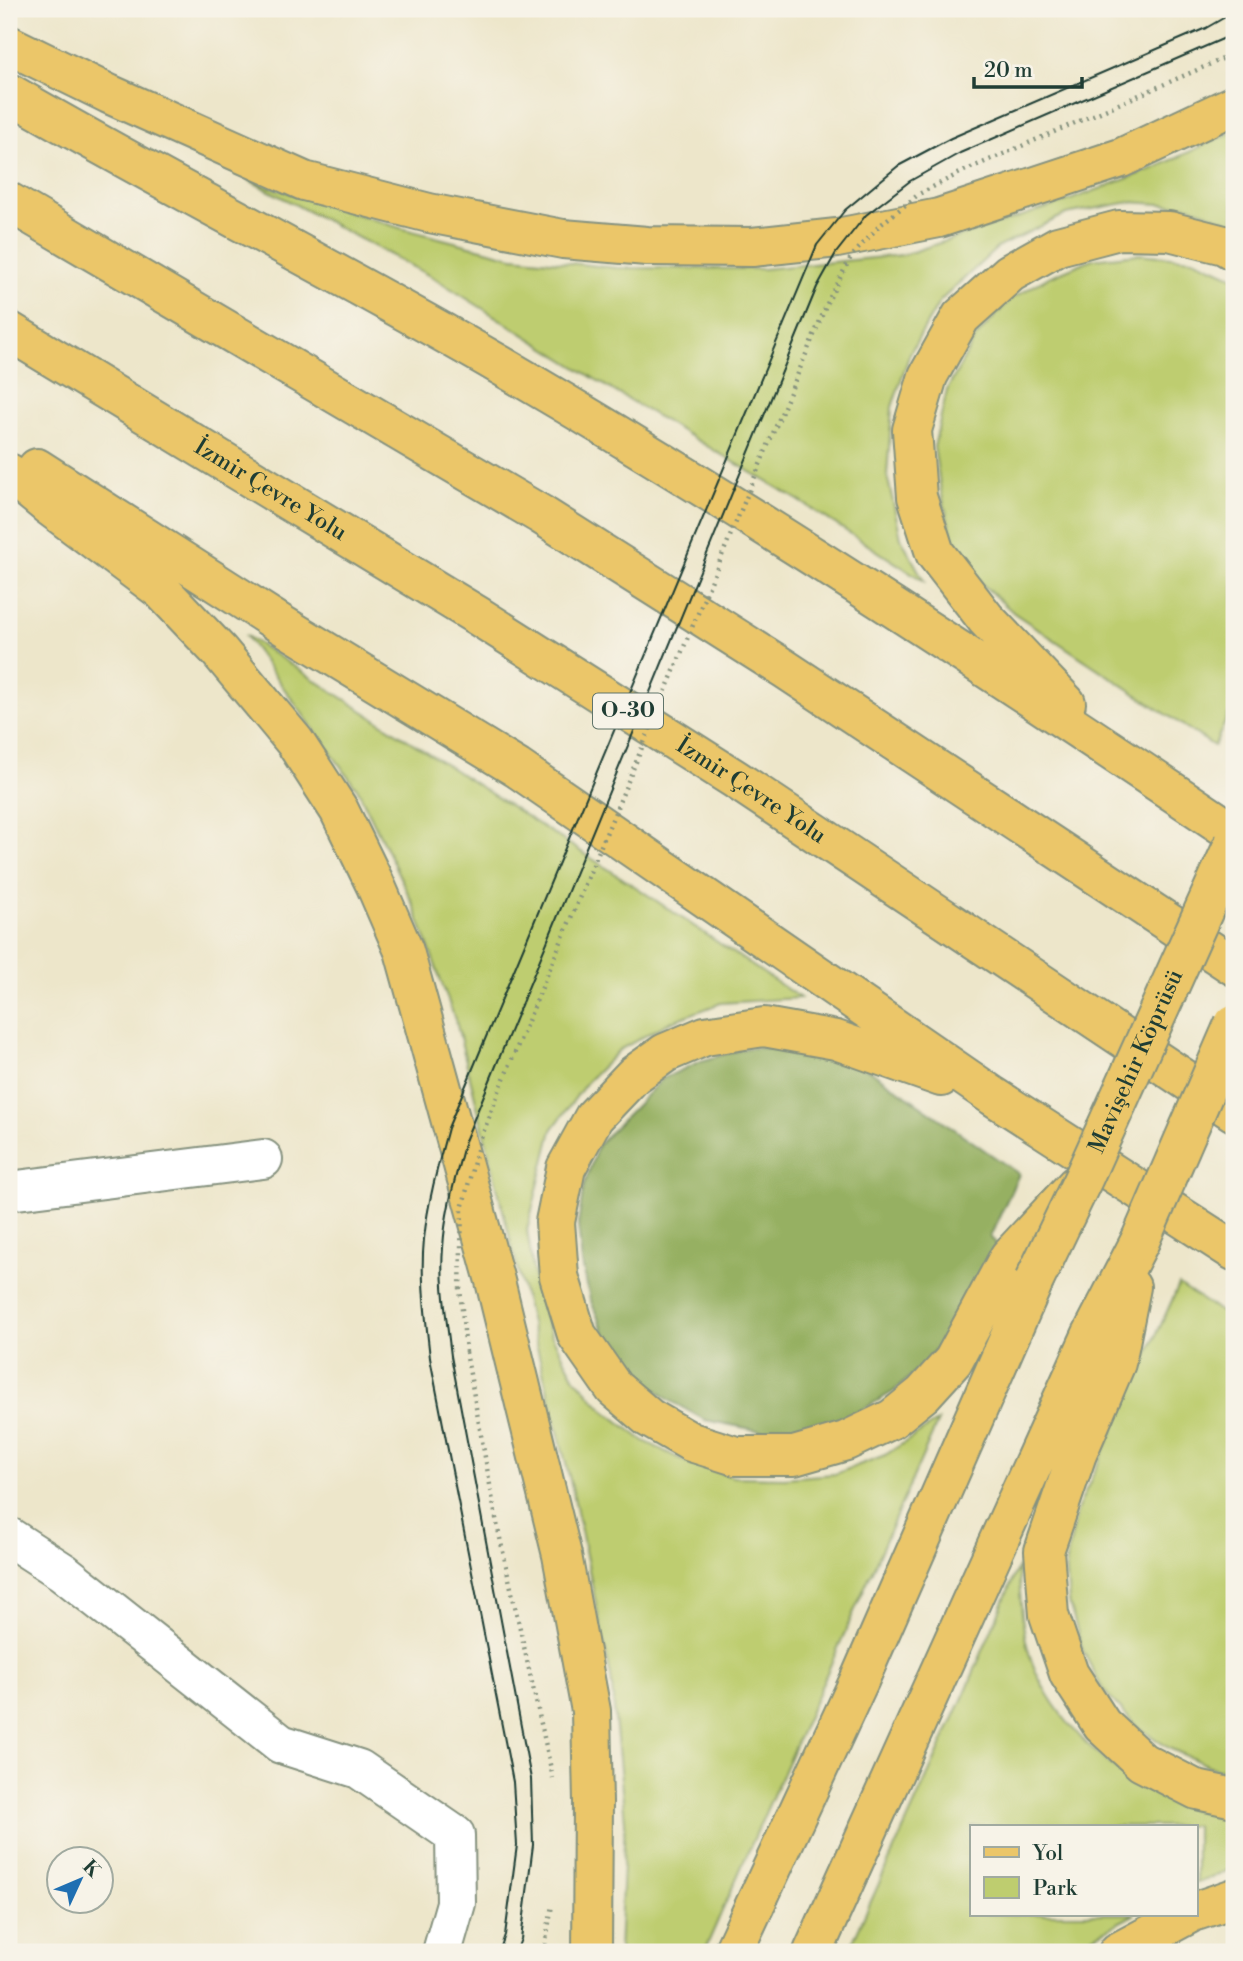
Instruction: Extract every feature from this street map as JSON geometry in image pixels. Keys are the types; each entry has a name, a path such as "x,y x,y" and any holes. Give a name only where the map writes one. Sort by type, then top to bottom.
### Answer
{"main road":[{"path":"9,46 108,94 304,181 429,213 563,239 647,246 752,247 836,238 939,218 1121,158 1234,105"},
{"path":"9,93 93,142 499,364 681,474 904,615 1234,833"},
{"path":"9,202 540,514 797,677 1234,966"},
{"path":"1111,750 986,619 935,553 917,497 912,430 928,376 961,317 1010,273 1058,246 1119,230 1169,231 1224,244 1234,251"},
{"name":"İzmir Çevre Yolu","path":"9,331 478,616 724,772 1234,1112"},
{"path":"9,450 279,623 517,768 993,1096 1234,1251"},
{"path":"9,473 161,590 219,651 295,741 339,810 404,951 495,1281 562,1555 591,1710 592,1952"},
{"name":"Mavişehir Köprüsü","path":"1022,1269 1084,1177 1234,843"},
{"path":"1234,1024 1140,1241 1103,1349 1077,1454 1044,1551 1049,1615 1069,1674 1102,1725 1142,1762 1197,1790 1234,1798"},
{"path":"993,1096 836,1040 764,1027 705,1035 666,1053 634,1075 594,1117 566,1168 555,1222 559,1276 577,1335 614,1388 649,1418 691,1443 736,1456 794,1456 846,1441 892,1419 923,1394 953,1361 1022,1269"},
{"path":"733,1952 859,1681 1022,1269"},
{"path":"813,1952 1103,1349"},
{"path":"1198,1910 1234,1898"},
{"path":"1118,1952 1185,1916"}],"lane":[{"path":"9,1191 263,1159"},
{"path":"9,1537 63,1572 281,1744 359,1769 454,1835 456,1903 442,1952"}],"path":[{"path":"554,1783 498,1529 466,1352 460,1288 462,1209 478,1146 503,1081 823,312 851,257 879,226 919,194 964,171 1234,54"},
{"path":"544,1952 554,1895"}],"green space":[{"path":"1234,131 1234,224 1190,206 1130,202 1066,214 998,247 940,301 910,353 892,407 887,475 901,538 924,581 798,500 614,391 434,278 249,180 400,228 513,257 616,268 763,269 903,255 1062,203 1155,168"},
{"path":"1138,254 1193,259 1234,277 1234,703 1214,746 1014,613 982,584 952,536 934,447 947,390 975,338 1011,299 1049,277 1092,259"},
{"path":"245,635 639,889 800,998 721,1003 670,1022 619,1050 587,1082 552,1130 527,1230 536,1289 552,1336 575,1378 604,1410 644,1441 684,1461 733,1477 784,1478 835,1474 885,1455 938,1421 704,1952 619,1952 625,1821 611,1677 573,1492 457,1025 413,904 358,790"},
{"path":"747,1048 789,1048 833,1057 871,1071 1019,1174 990,1237 997,1244 951,1329 923,1366 893,1392 849,1417 818,1426 772,1433 705,1420 669,1400 634,1372 607,1339 590,1299 582,1263 578,1225 584,1186 598,1145 662,1079 701,1061"},
{"path":"1179,1285 1234,1321 1234,1772 1216,1769 1169,1748 1136,1726 1103,1690 1083,1651 1069,1602 1066,1562 1078,1508"},
{"path":"1018,1567 1028,1651 1042,1684 1055,1705 1070,1725 1105,1760 1146,1789 1183,1806 1234,1819 1234,1868 1198,1882 1198,1825 970,1825 970,1916 1131,1916 1064,1952 848,1952 965,1693"}],"tram line":[{"path":"499,1952 505,1935 517,1845 513,1782 430,1358 424,1299 423,1254 426,1225 448,1128 817,245 845,210 898,166 951,138 1206,28 1234,12"},
{"path":"516,1952 521,1939 533,1845 531,1779 451,1356 443,1288 444,1234 465,1141 817,287 836,253 866,215 910,181 960,153 1234,34"}]}
